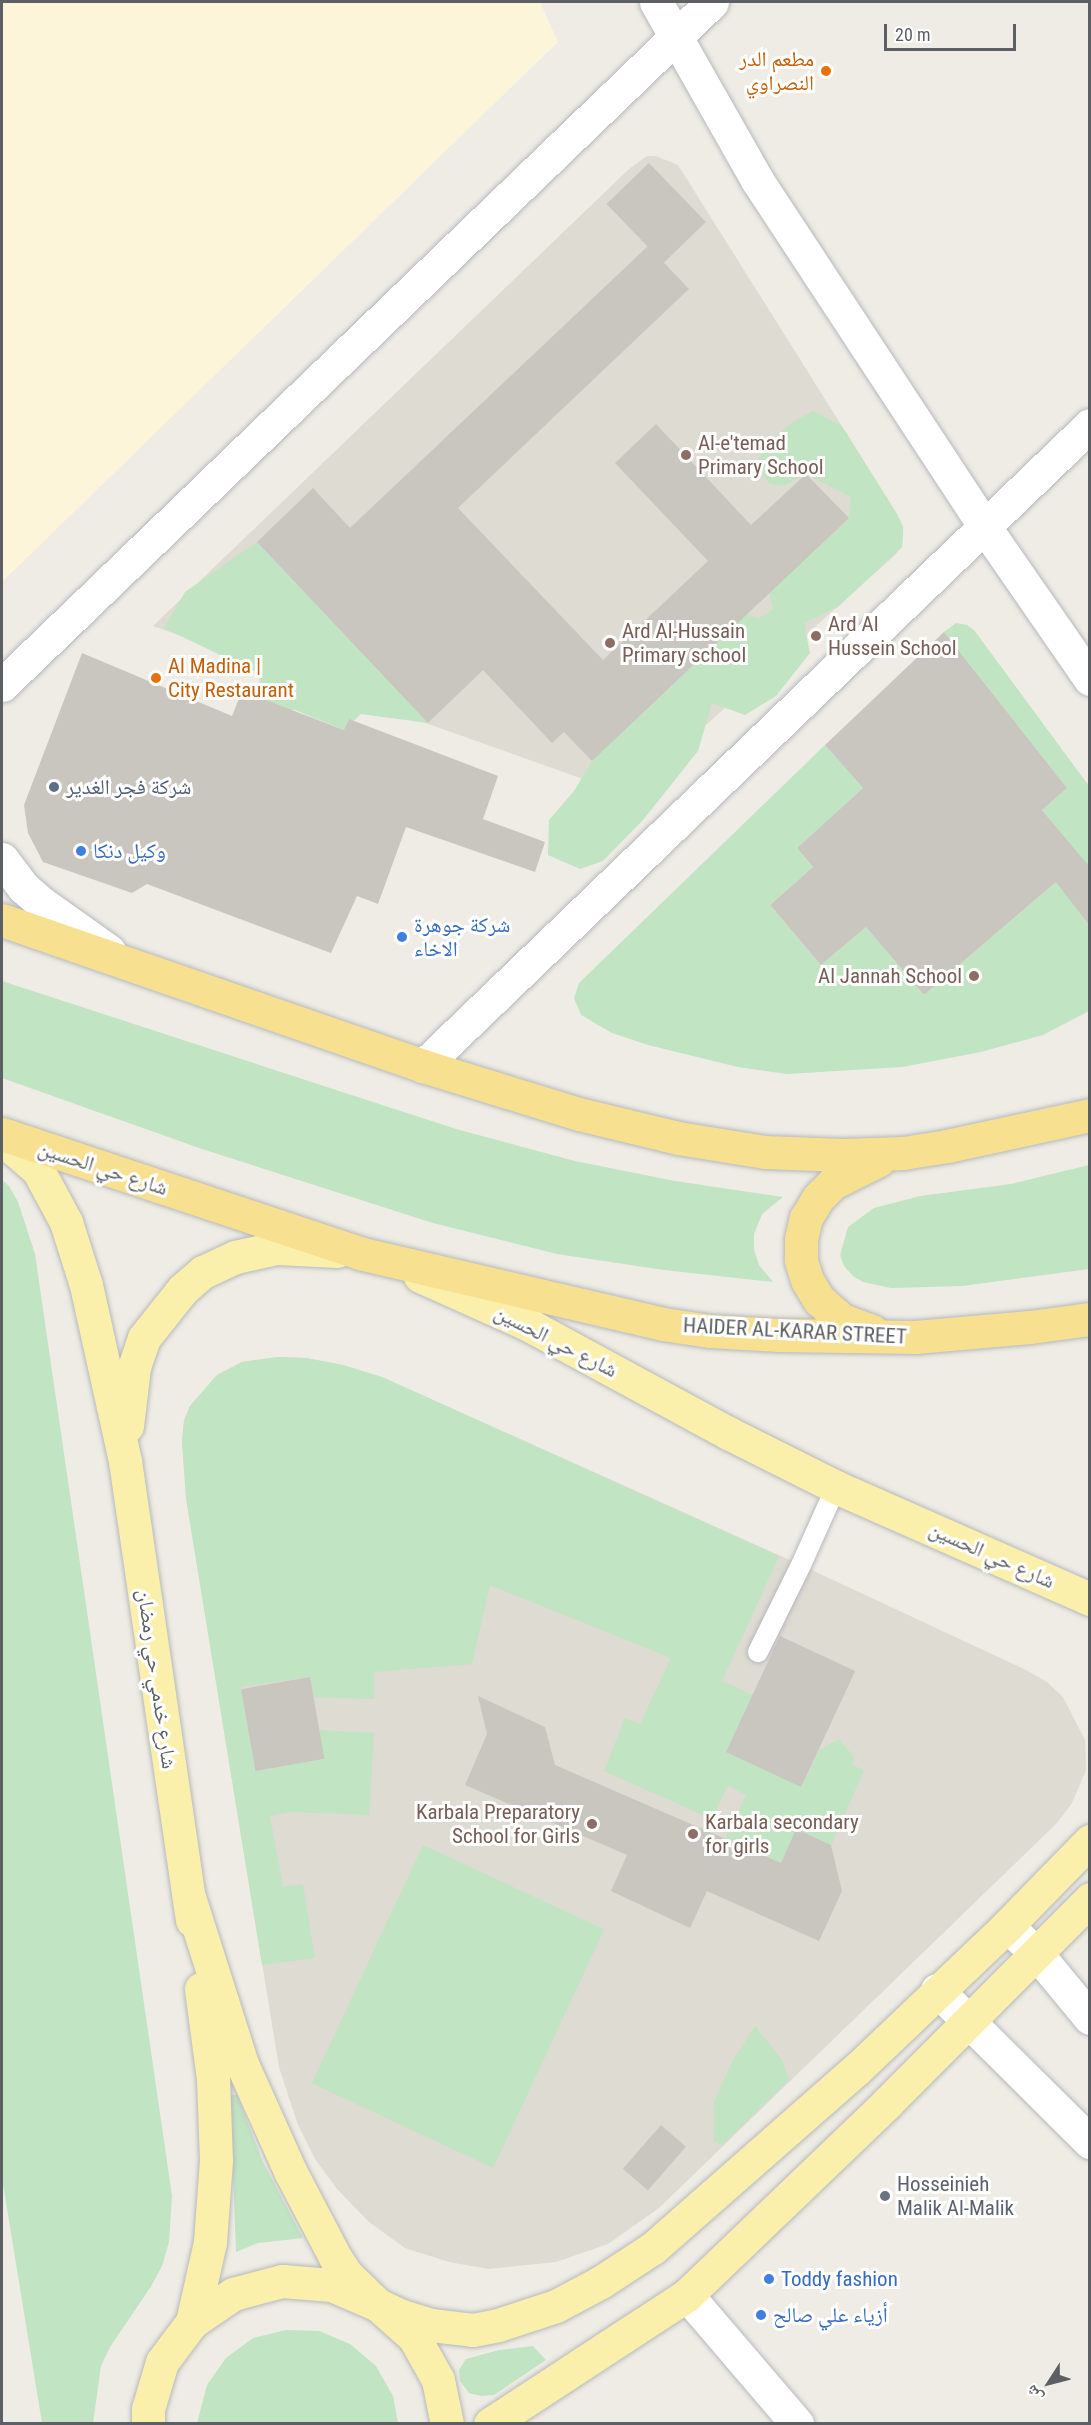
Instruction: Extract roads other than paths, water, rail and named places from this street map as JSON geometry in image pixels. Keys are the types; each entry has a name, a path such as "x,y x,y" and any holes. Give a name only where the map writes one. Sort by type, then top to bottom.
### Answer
{"highway":[{"path":"2,920 423,1066 579,1114 678,1138 765,1152 842,1155 903,1153"},
{"path":"915,1337 867,1330 842,1320 819,1300 807,1280 801,1260 801,1239 806,1218 825,1190 832,1183 861,1167 903,1153 1027,1130 1089,1115"},
{"name":"شارع حي الحسين","path":"2,1134 363,1254"},
{"name":"HAIDER AL-KARAR STREET","path":"363,1254 614,1313 710,1331 915,1337 1030,1327 1089,1319"}],"main road":[{"path":"2,1139 38,1170 66,1222 86,1284 125,1461"},
{"path":"125,1461 134,1367 144,1338 182,1290 203,1272 235,1257 278,1248 314,1248 363,1254"},
{"name":"شارع حي الحسين","path":"363,1254 429,1279 531,1326 728,1433 836,1487 1089,1599"},
{"name":"شارع خدمي حي رمضان","path":"125,1461 189,1897"},
{"path":"148,2424 148,2409 162,2362 192,2322 233,2294 282,2281 332,2285 431,2325 473,2330 546,2310 601,2282 653,2248 857,2069 937,1990 1007,1926 1089,1841"},
{"path":"189,1897 242,2064 290,2171 334,2257 346,2274 414,2337 438,2380 447,2424"},
{"path":"189,1897 213,2079 216,2160 210,2242 192,2322"},
{"path":"490,2424 687,2295 968,2022 1089,1899"}],"street":[{"path":"656,2 757,180 984,526 1089,679"},
{"path":"2,685 712,2"},
{"path":"423,1066 1089,425"},
{"path":"2,859 23,887 40,902 128,964"},
{"path":"1027,1130 1089,1103"},
{"path":"1007,1926 1037,1954 1089,2018"},
{"path":"937,1990 1089,2142"},
{"path":"687,2295 797,2424"}],"lane":[{"path":"758,1652 836,1487"}],"place":[{"name":"مطعم الدر النصراوي","path":"826,71"},
{"name":"Al-e'temad Primary School","path":"686,455"},
{"name":"Ard Al Hussein School","path":"816,636"},
{"name":"Ard Al-Hussain Primary school","path":"610,643"},
{"name":"Al Madina | City Restaurant","path":"156,678"},
{"name":"شركة فجر الغدير","path":"54,787"},
{"name":"وكيل دنكا","path":"81,851"},
{"name":"شركة جوهرة الاخاء","path":"402,937"},
{"name":"Al Jannah School","path":"974,976"},
{"name":"Karbala Preparatory School for Girls","path":"592,1824"},
{"name":"Karbala secondary for girls","path":"693,1834"},
{"name":"Hosseinieh Malik Al-Malik","path":"885,2196"},
{"name":"Toddy fashion","path":"769,2279"},
{"name":"أزياء علي صالح","path":"761,2315"}]}
